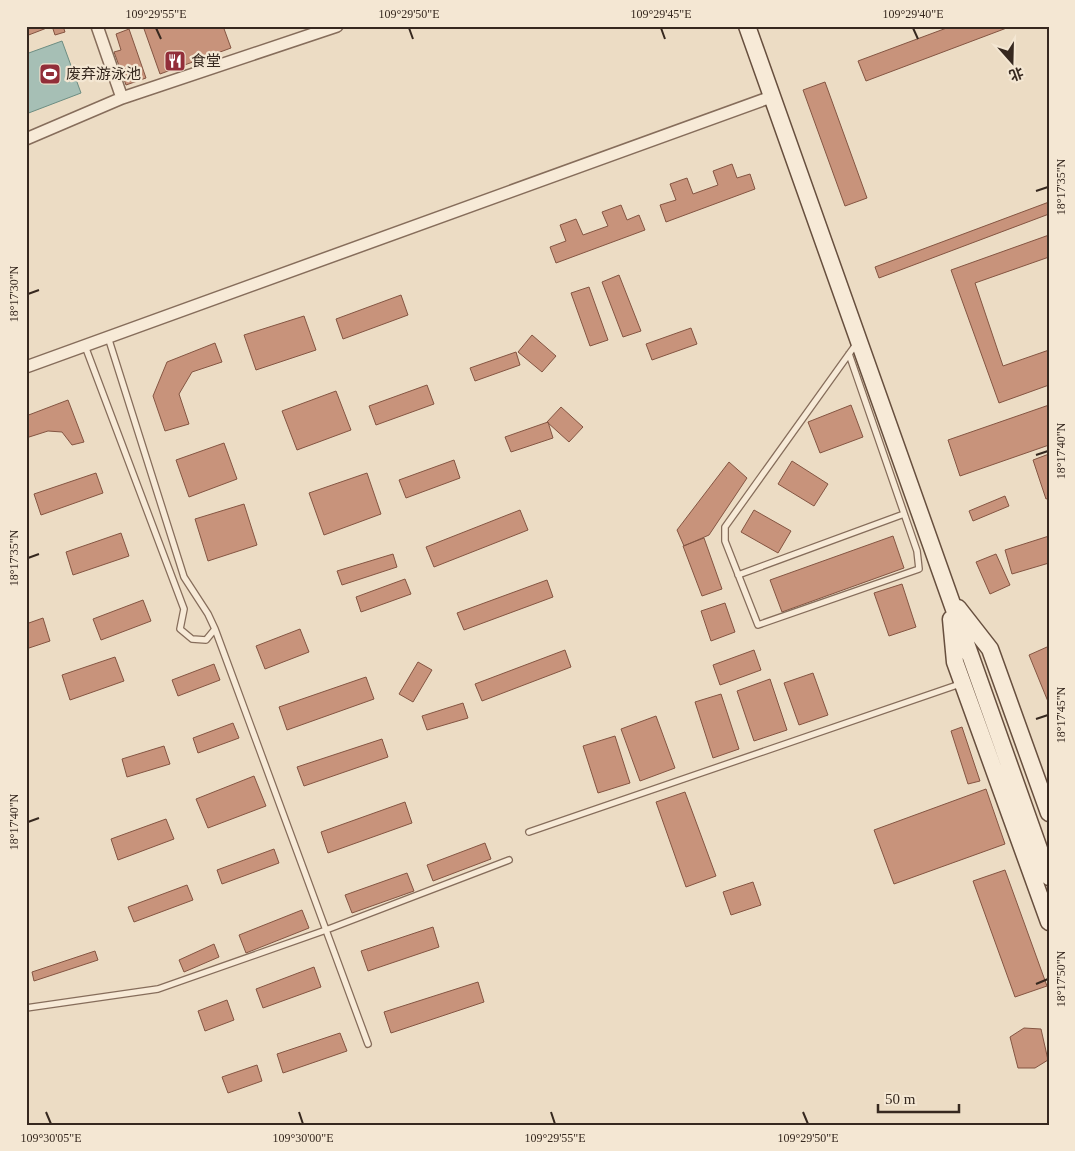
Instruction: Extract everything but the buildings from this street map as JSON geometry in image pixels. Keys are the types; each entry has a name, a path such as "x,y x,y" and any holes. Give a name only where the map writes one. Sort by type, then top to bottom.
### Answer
{"street":[{"path":"97,26 122,98"},
{"path":"26,139 122,98 337,26"},
{"path":"747,26 772,97 853,348 949,597 1049,877"},
{"path":"26,367 772,97"},
{"path":"949,597 954,662 1049,922"},
{"path":"949,597 990,649 1049,813"},
{"path":"1033,768 1049,774"}],"lane":[{"path":"108,337 184,577 216,629 368,1044"},
{"path":"85,346 184,609 180,629 192,639 206,640 216,629"},
{"path":"853,348 917,551 919,569 758,625 726,541 725,527 853,348"},
{"path":"738,575 904,514"},
{"path":"529,832 962,683"},
{"path":"26,1008 158,989 326,930 509,860"}],"shaded area":[{"name":"废弃游泳池","path":"62,41 81,93 26,114 26,54"}],"place":[{"name":"食堂","path":"175,61"},
{"name":"废弃游泳池","path":"50,74"}]}
